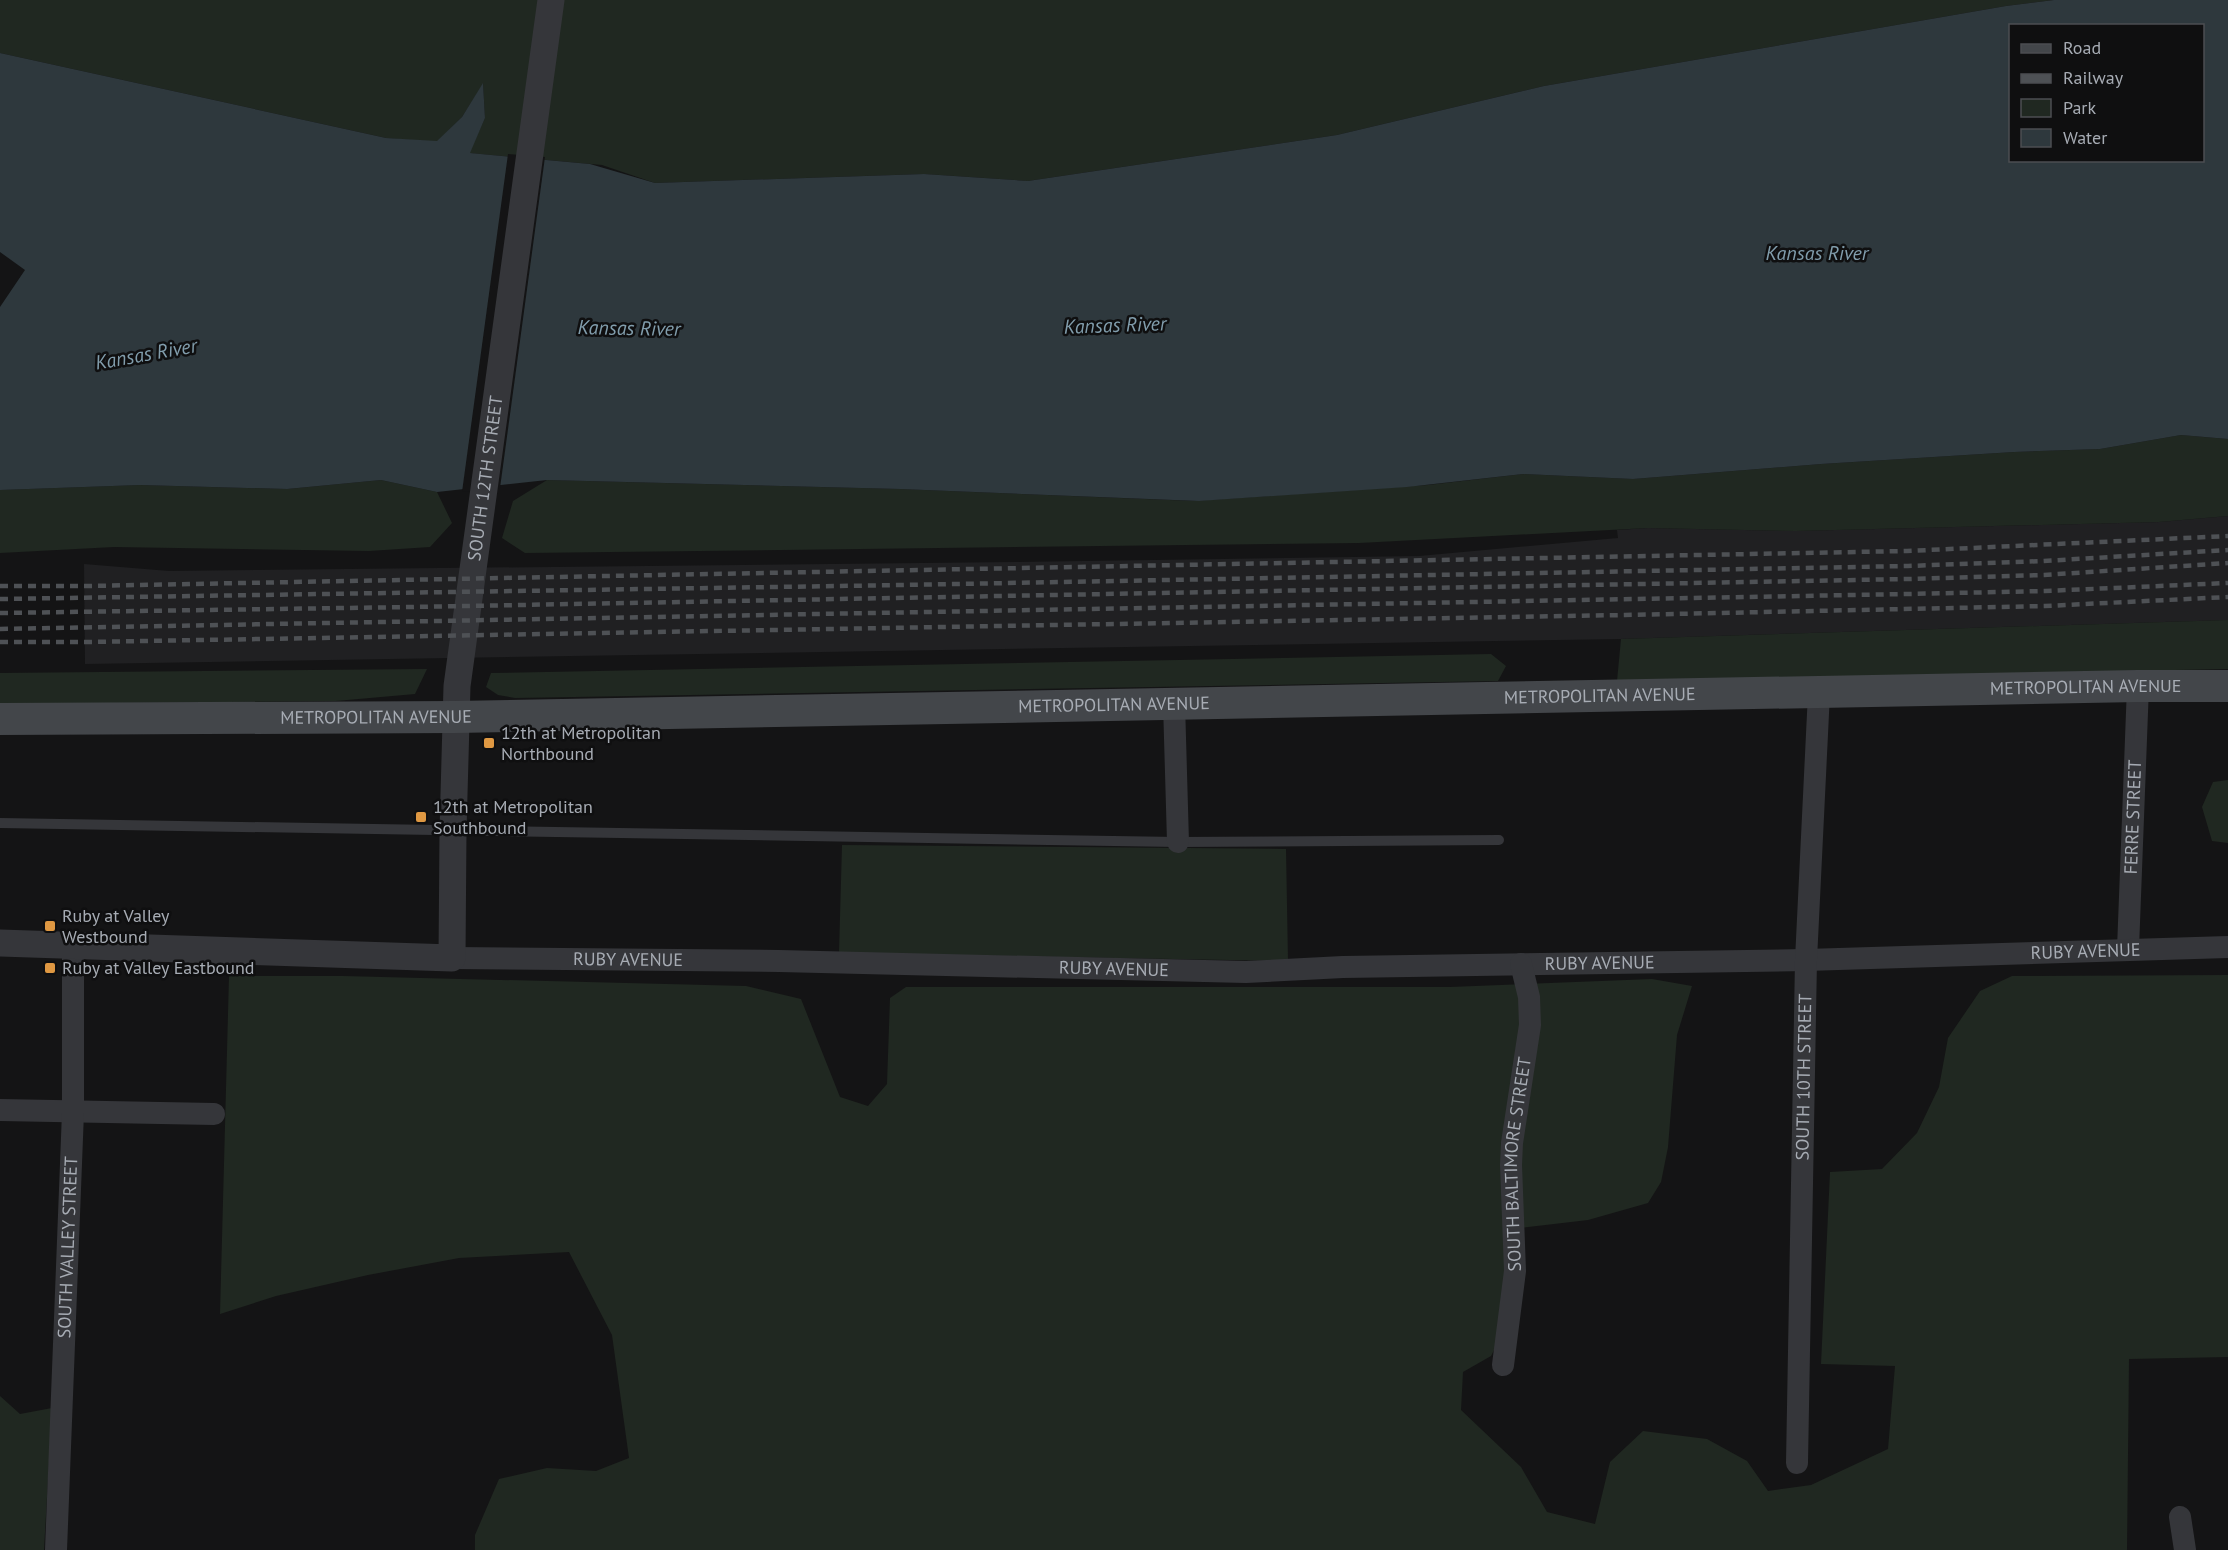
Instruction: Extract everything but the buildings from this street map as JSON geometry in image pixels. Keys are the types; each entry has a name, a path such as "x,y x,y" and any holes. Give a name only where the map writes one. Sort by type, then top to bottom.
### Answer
{"main road":[{"name":"METROPOLITAN AVENUE","path":"0,719 456,701 1174,703 2228,686"}],"street":[{"name":"SOUTH 12TH STREET","path":"452,958 456,701 551,0"},
{"name":"FERRE STREET","path":"2127,949 2138,686"},
{"name":"SOUTH 10TH STREET","path":"1797,1463 1806,960 1820,693"},
{"path":"1174,703 1178,842"},
{"name":"RUBY AVENUE","path":"0,943 452,958 779,961 1188,972 1806,960 2228,947"},
{"name":"SOUTH VALLEY STREET","path":"56,1550 73,1112 73,944"},
{"name":"SOUTH BALTIMORE STREET","path":"1503,1365 1515,1271 1510,1165 1530,1025 1529,997 1521,964"},
{"path":"0,1110 214,1114"},
{"path":"2180,1517 2185,1550"}],"lane":[{"path":"0,823 1178,842 1499,840"}],"shaded area":[{"path":"2228,516 2228,620 1621,639 85,664 84,564 169,571 1419,556 1618,538 1617,530 1648,528 1796,531 2159,522"}],"green space":[{"path":"0,0 2054,0 2006,6 1544,86 1337,135 1028,181 924,174 655,183 602,165 469,153 485,118 483,84 462,117 437,142 386,138 0,53"},
{"path":"2181,435 2228,439 2228,516 2159,522 1796,531 1648,528 1359,543 525,553 502,538 513,501 547,480 900,489 1194,501 1428,485 1523,474 1633,479 1821,464 2100,449"},
{"path":"381,480 437,492 452,523 430,547 369,551 114,547 0,553 0,490 140,485 287,489"},
{"path":"2228,620 2228,669 1617,681 1621,639"},
{"path":"1491,654 1506,666 1498,681 515,698 498,695 486,687 491,673"},
{"path":"427,669 415,694 336,701 0,704 0,673"},
{"path":"2228,780 2228,843 2212,841 2202,807 2213,782"},
{"path":"842,845 1286,849 1288,961 839,953"},
{"path":"2228,975 2228,1357 2129,1359 2127,1550 475,1550 475,1535 499,1479 547,1468 596,1471 629,1458 612,1335 569,1252 459,1258 368,1275 276,1296 220,1314 229,976 343,976 746,986 801,999 840,1097 868,1106 887,1084 890,998 906,987 1450,987 1652,979 1692,986 1677,1035 1668,1147 1661,1182 1648,1203 1588,1220 1503,1230 1507,1263 1497,1344 1491,1356 1463,1372 1461,1410 1521,1467 1547,1512 1595,1524 1610,1462 1643,1431 1707,1439 1747,1461 1768,1491 1811,1485 1888,1449 1895,1366 1821,1364 1830,1172 1882,1169 1917,1133 1939,1087 1948,1038 1980,991 2012,976"},
{"path":"0,1396 20,1414 52,1408 44,1550 0,1550"}],"water":[{"name":"Kansas River","path":"2054,0 2228,0 2228,439 2181,435 2100,449 1821,464 1633,479 1523,474 1407,487 1199,501 900,489 547,480 437,492 381,480 287,489 140,485 0,490 0,307 25,270 0,252 0,53 386,138 437,141 462,117 483,83 485,118 470,153 590,164 655,183 924,174 1028,181 1337,135 1544,86 2006,6"}],"pier":[{"path":"508,154 545,157 500,488 462,492"}],"railway":[{"path":"0,586 1907,551 2228,536"},
{"path":"0,599 1908,566 2228,550"},
{"path":"0,613 1908,579 2044,575 2228,563"},
{"path":"0,629 1908,594 2228,583"},
{"path":"0,642 1625,615 2045,606 2228,597"}],"place":[{"name":"12th at Metropolitan Northbound","path":"489,743"},
{"name":"12th at Metropolitan Southbound","path":"421,817"},
{"name":"Ruby at Valley Westbound","path":"50,926"},
{"name":"Ruby at Valley Eastbound","path":"50,968"}]}
